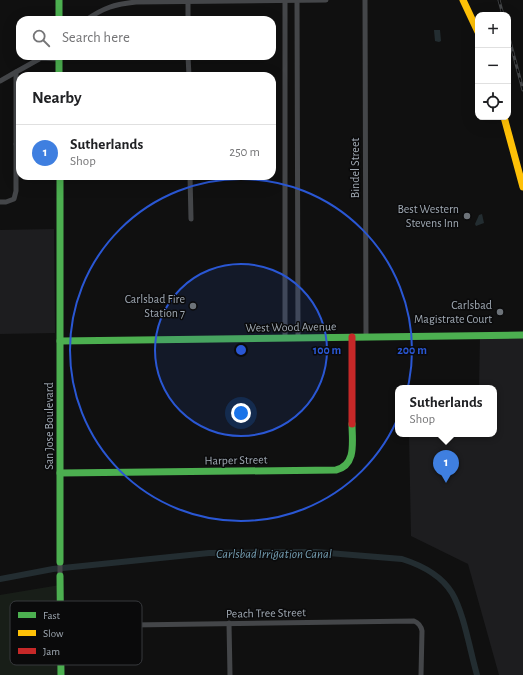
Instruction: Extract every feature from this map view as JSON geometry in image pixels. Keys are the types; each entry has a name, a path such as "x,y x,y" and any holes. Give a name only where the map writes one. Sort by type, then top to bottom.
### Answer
{"main road":[{"path":"59,0 59,16"},
{"path":"463,0 475,26"},
{"path":"59,60 59,72"},
{"path":"505,120 523,187"},
{"name":"San Jose Boulevard","path":"60,180 60,562"},
{"name":"West Wood Avenue","path":"60,341 523,335"},
{"name":"Harper Street","path":"60,473 338,470 348,464 352,457 352,337"},
{"name":"San Jose Boulevard","path":"60,576 60,601"},
{"name":"San Jose Boulevard","path":"61,665 61,675"}],"street":[{"path":"297,0 298,338"},
{"path":"93,16 113,5 136,2 326,0"},
{"name":"Bindel Street","path":"365,0 366,337"},
{"path":"285,1 285,338"},
{"path":"188,2 188,16"},
{"path":"0,81 37,60"},
{"path":"188,60 189,72"},
{"path":"0,202 6,202 14,199 16,180"},
{"path":"190,180 191,219"},
{"name":"San Jose Boulevard","path":"60,562 60,576"},
{"name":"Peach Tree Street","path":"142,625 414,621 418,623 422,631 421,675"},
{"path":"228,624 230,675"}],"shaded area":[{"path":"434,30 440,30 441,41 435,41"},
{"path":"482,214 484,223 476,226 475,224 479,215"},
{"path":"54,229 55,333 0,334 0,230"},
{"path":"480,335 523,335 523,675 499,675 468,564 411,536 409,437 497,437 497,385 479,385"},
{"path":"60,585 60,601 10,601 10,665 61,665 61,675 0,675 0,595"}],"waterway":[{"name":"Carlsbad Irrigation Canal","path":"0,579 53,569 209,553 316,552 402,559 416,564 436,576 452,593 460,611 477,675"}],"railway":[{"path":"499,0 502,12"},
{"path":"511,45 523,90"}],"traffic: fast":[{"path":"59,0 59,16"},
{"path":"59,60 59,72"},
{"path":"60,180 60,562"},
{"path":"60,341 523,335"},
{"path":"60,473 336,470 343,467 350,458 352,452 352,424"},
{"path":"60,576 60,601"},
{"path":"61,665 61,675"}],"traffic: slow":[{"path":"463,0 475,26"},
{"path":"505,120 523,187"}],"traffic: jam":[{"path":"352,337 352,424"}],"place":[{"name":"Best Western Stevens Inn","path":"467,216"},
{"name":"Carlsbad Fire Station 7","path":"193,306"},
{"name":"Carlsbad Magistrate Court","path":"500,312"},
{"name":"Sutherlands","path":"446,483"}]}
